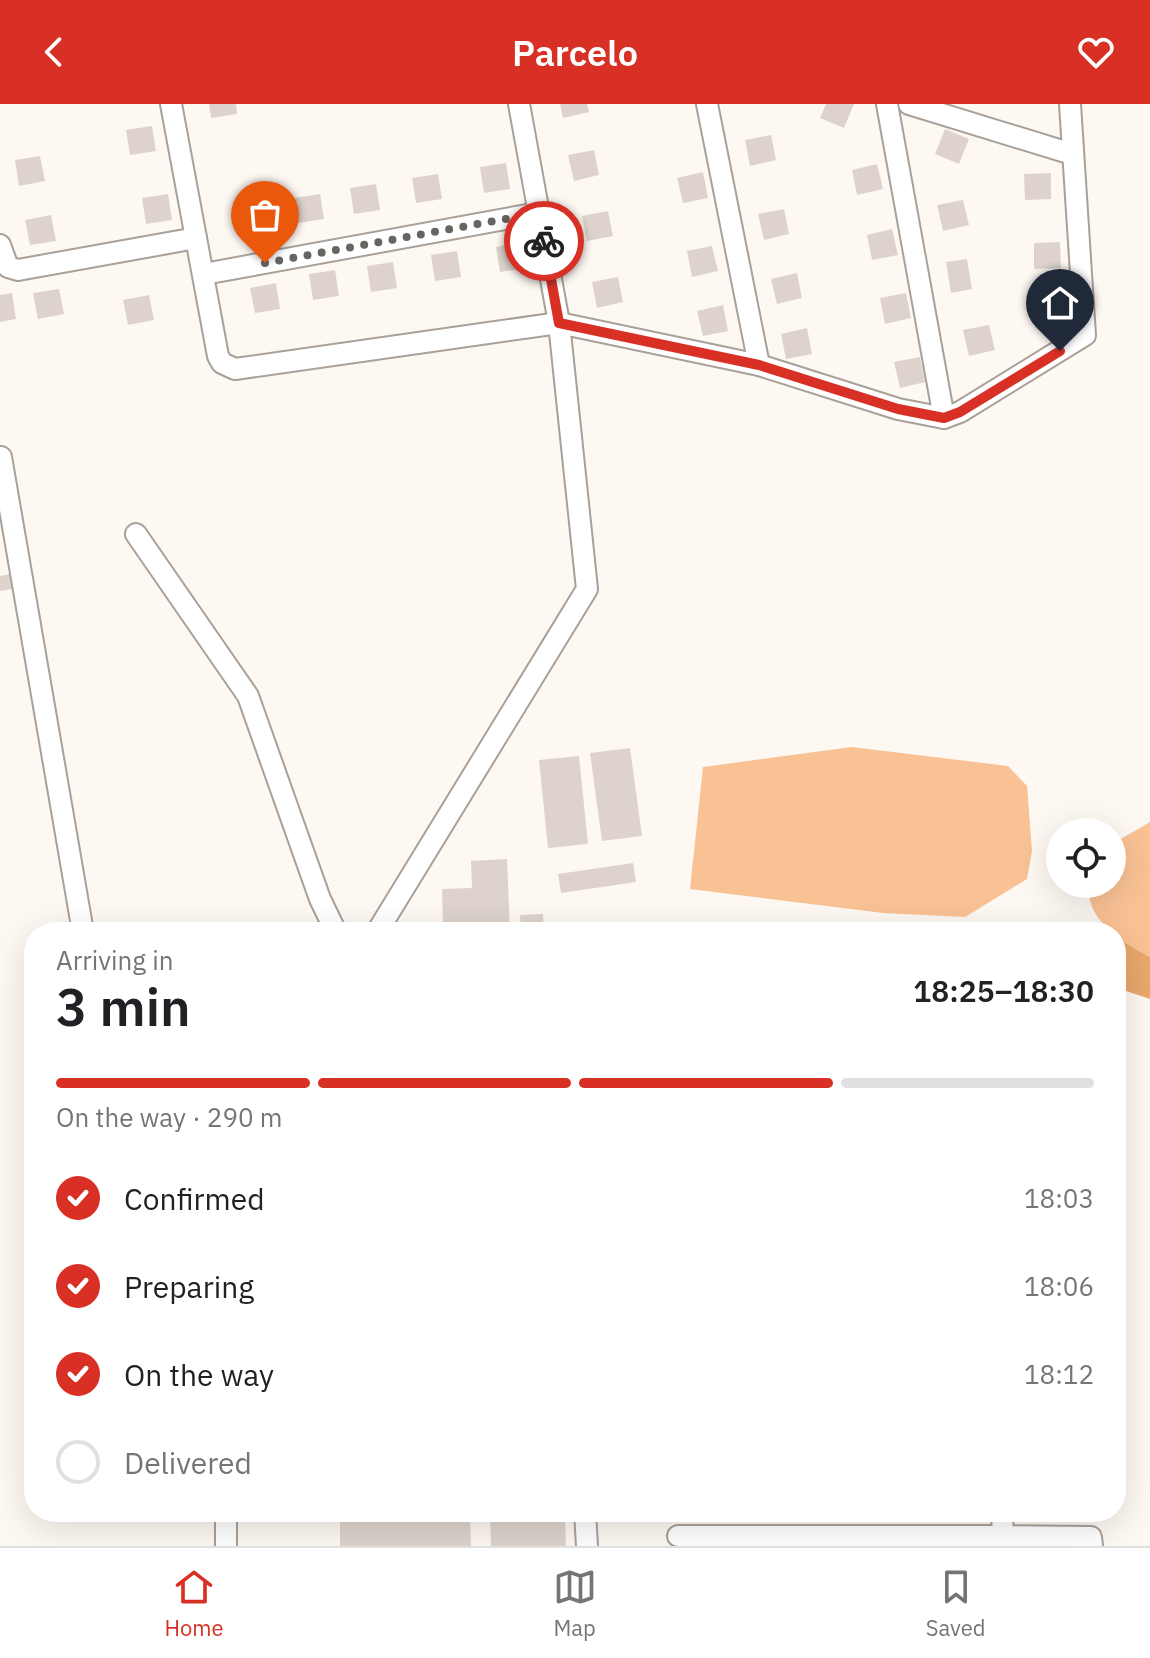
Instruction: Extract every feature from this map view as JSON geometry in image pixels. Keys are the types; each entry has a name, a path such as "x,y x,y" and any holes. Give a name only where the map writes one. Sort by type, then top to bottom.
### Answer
{"street":[{"path":"171,104 218,356 222,363 235,369 559,323 759,365 898,409 944,418 960,412 1085,335 1070,104"},
{"path":"383,922 587,589 559,323 519,104"},
{"path":"707,104 759,365"},
{"path":"887,104 944,418"},
{"path":"909,104 1072,154"},
{"path":"204,274 538,213"},
{"path":"0,245 8,267 18,270 196,238"},
{"path":"1,457 81,922"},
{"path":"136,534 248,696 320,899 331,922"},
{"path":"226,1522 226,1546"},
{"path":"586,1522 587,1546"},
{"path":"1002,1522 1003,1536"},
{"path":"678,1536 1091,1537 1092,1546"}],"shaded area":[{"path":"852,747 1008,766 1027,786 1032,851 1027,879 965,917 883,913 690,889 703,767"},
{"path":"1150,822 1150,957 1126,944 1126,922 1102,922 1090,899 1126,898 1126,836"},
{"path":"1126,943 1150,957 1150,999 1126,991"}],"building":[{"path":"209,104 236,104 237,114 211,118"},
{"path":"560,104 587,104 589,112 563,118"},
{"path":"826,104 854,104 844,128 820,118"},
{"path":"152,126 156,151 130,155 126,130"},
{"path":"945,129 969,139 959,164 935,154"},
{"path":"771,135 776,160 750,166 745,140"},
{"path":"594,150 599,175 574,181 568,155"},
{"path":"40,156 45,181 19,186 15,160"},
{"path":"506,163 510,189 484,193 480,167"},
{"path":"877,164 883,189 857,195 852,170"},
{"path":"703,172 708,198 683,203 677,178"},
{"path":"1051,173 1051,199 1025,200 1024,174"},
{"path":"438,174 442,199 416,203 412,178"},
{"path":"376,184 380,210 354,214 350,188"},
{"path":"168,194 172,220 146,224 142,198"},
{"path":"320,194 324,219 298,223 294,198"},
{"path":"963,200 969,225 943,231 937,205"},
{"path":"261,207 265,233 239,237 235,211"},
{"path":"784,209 789,234 764,240 758,214"},
{"path":"608,211 613,236 587,241 582,216"},
{"path":"51,215 56,241 30,245 25,220"},
{"path":"892,229 898,255 872,260 867,235"},
{"path":"522,242 526,268 500,272 496,247"},
{"path":"1060,242 1061,268 1034,269 1034,243"},
{"path":"712,246 718,271 692,277 687,251"},
{"path":"457,251 461,277 435,281 431,255"},
{"path":"967,259 972,289 951,293 946,262"},
{"path":"393,262 397,288 371,292 367,266"},
{"path":"335,270 339,296 313,300 309,274"},
{"path":"797,273 802,298 777,304 771,279"},
{"path":"618,277 623,302 597,308 592,282"},
{"path":"276,283 280,309 255,313 250,288"},
{"path":"59,289 64,314 38,319 33,293"},
{"path":"12,293 16,319 0,322 0,295"},
{"path":"906,293 911,318 885,324 880,298"},
{"path":"149,295 154,320 128,325 123,300"},
{"path":"723,305 728,331 703,336 697,311"},
{"path":"989,325 995,350 969,356 963,330"},
{"path":"807,328 812,354 786,359 781,334"},
{"path":"920,357 925,382 900,388 894,362"},
{"path":"10,574 12,589 0,591 0,576"},
{"path":"630,748 642,836 602,841 590,753"},
{"path":"579,756 588,844 548,848 539,760"},
{"path":"507,859 510,922 443,922 442,889 472,888 471,861"},
{"path":"633,863 636,882 561,893 558,874"},
{"path":"543,914 543,922 520,922 520,915"},
{"path":"340,1522 470,1522 471,1546 340,1546"},
{"path":"490,1522 565,1522 566,1546 491,1546"}],"way so far":[{"path":"265,263 538,213 544,241"}],"route":[{"path":"544,241 559,323 759,365 898,409 944,418 960,412 1060,351"}]}
